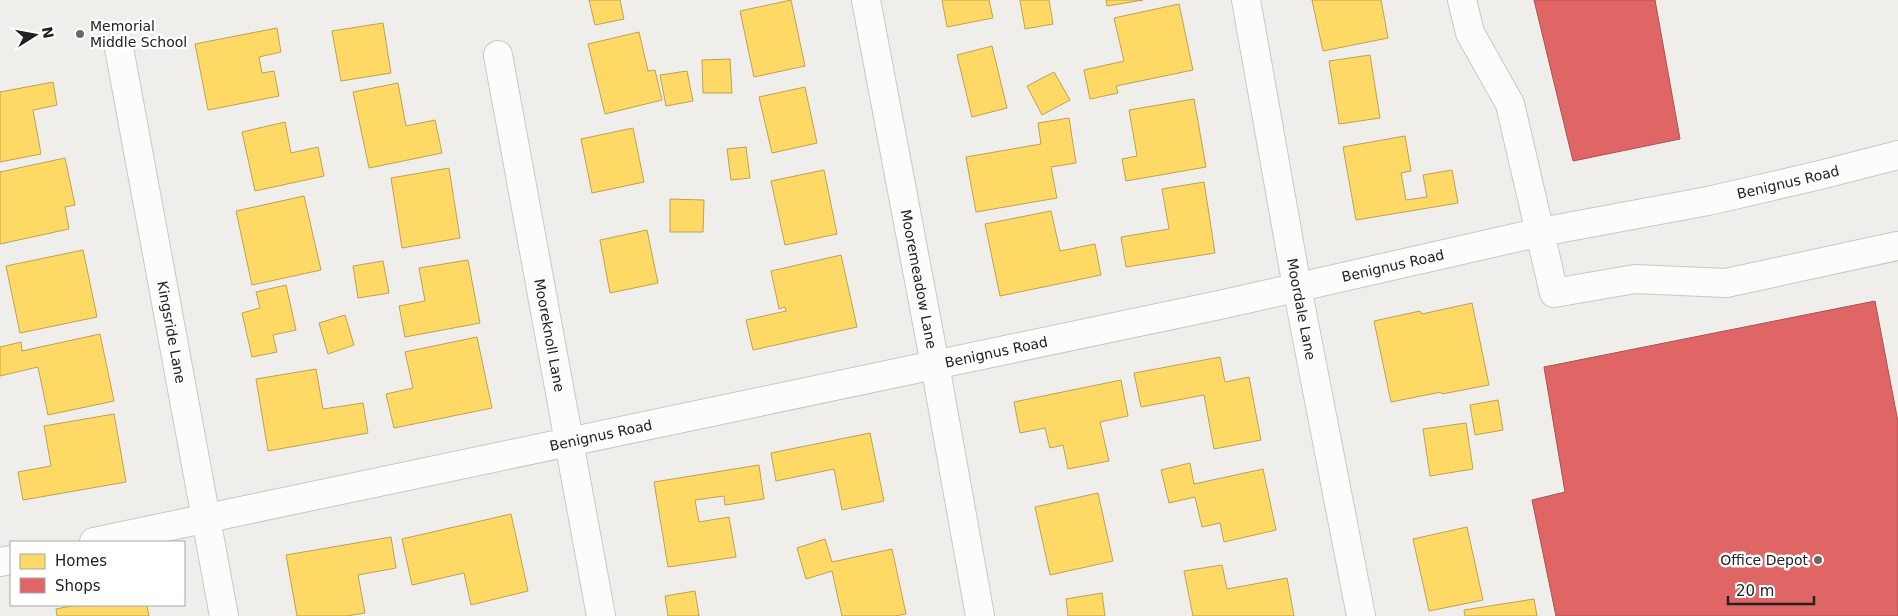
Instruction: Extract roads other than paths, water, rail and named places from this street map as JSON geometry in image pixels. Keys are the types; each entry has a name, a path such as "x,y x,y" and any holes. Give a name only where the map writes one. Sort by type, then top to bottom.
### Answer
{"street":[{"name":"Mooremeadow Lane","path":"866,0 980,616"},
{"name":"Moordale Lane","path":"1246,0 1298,287 1361,616"},
{"path":"1462,0 1470,33 1510,104 1554,294 1635,279 1726,283 1897,246"},
{"name":"Kingsride Lane","path":"119,48 224,616"},
{"name":"Mooreknoll Lane","path":"498,55 601,616"},
{"name":"Benignus Road","path":"99,541 935,365 1298,287 1541,232 1708,201 1898,155"}],"place":[{"name":"Memorial Middle School","path":"80,34"},
{"name":"Office Depot","path":"1818,560"}]}
